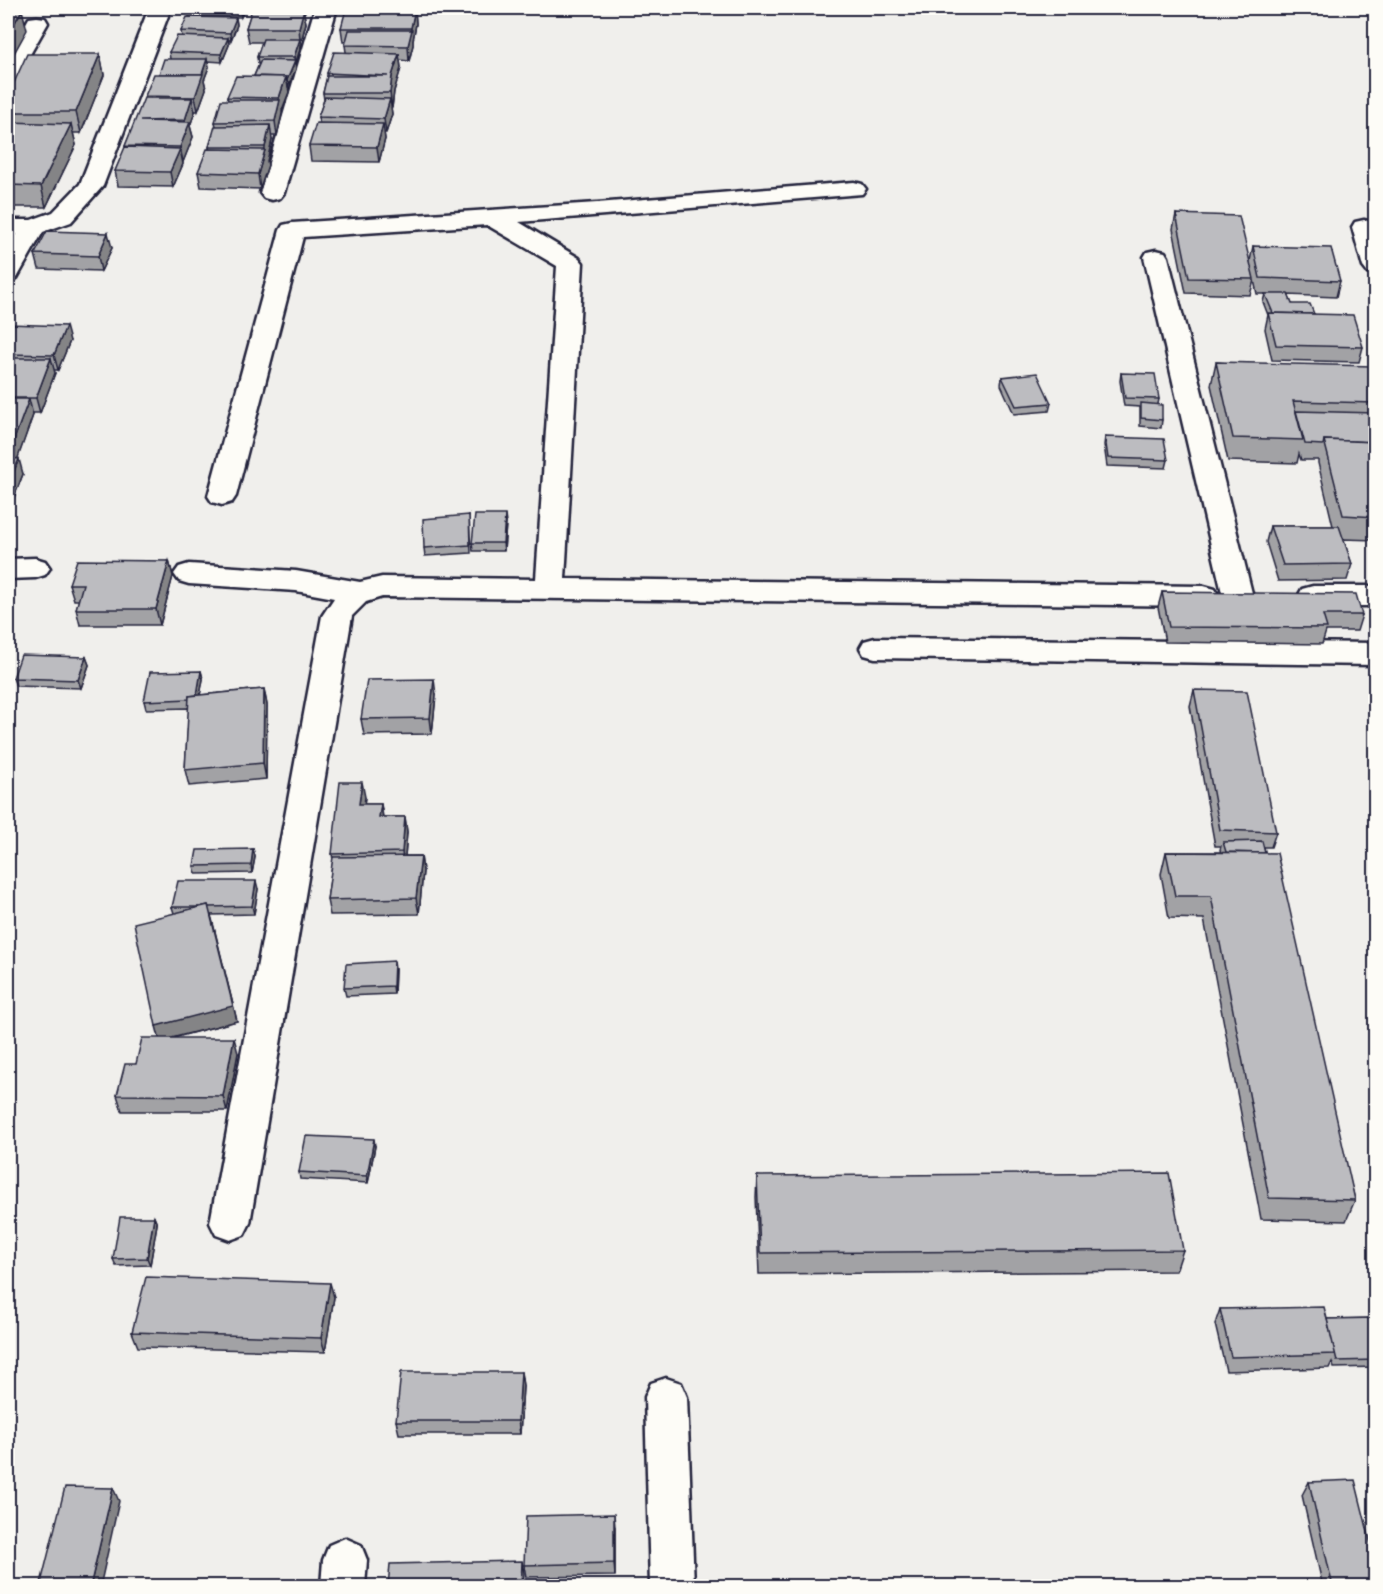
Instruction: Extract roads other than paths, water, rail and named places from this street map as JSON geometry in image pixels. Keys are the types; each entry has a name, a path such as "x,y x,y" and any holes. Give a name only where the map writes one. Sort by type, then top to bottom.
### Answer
{"street":[{"path":"8,227 33,227 62,217 91,186 160,8"},
{"path":"272,193 326,8"},
{"path":"8,74 32,18"},
{"path":"222,496 292,230 854,189"},
{"path":"492,217 570,263 550,588"},
{"path":"8,273 33,227"},
{"path":"1364,227 1376,267"},
{"path":"1156,256 1198,376 1214,501 1261,597"},
{"path":"189,574 296,581 359,592 382,587 1261,597 1376,596"},
{"path":"230,1222 337,616 345,602 359,592"},
{"path":"875,648 1376,654"},
{"path":"666,1397 672,1587"}]}
